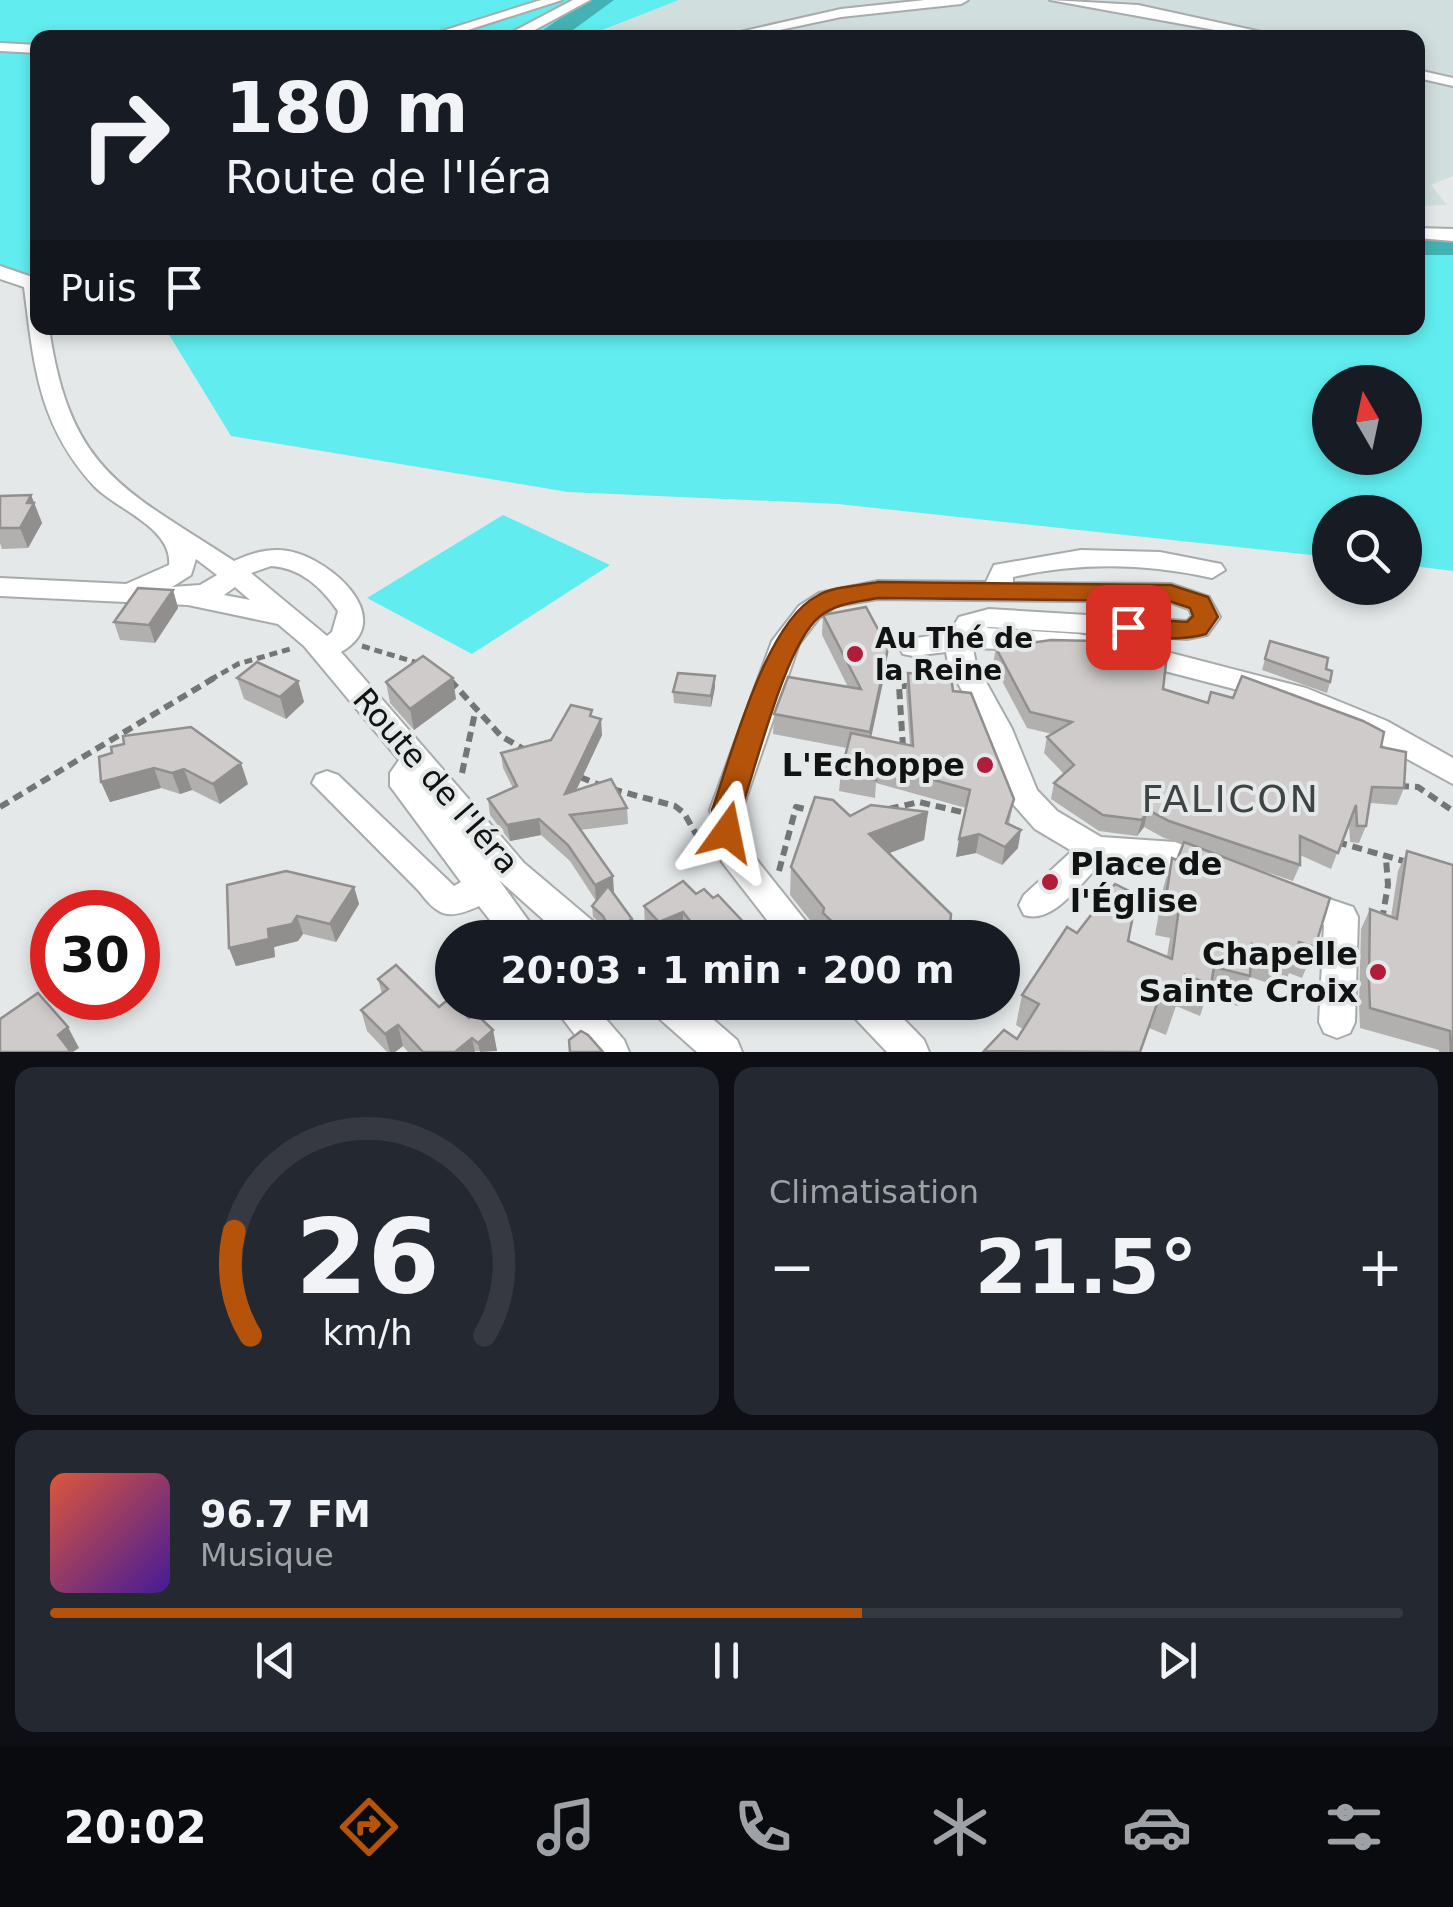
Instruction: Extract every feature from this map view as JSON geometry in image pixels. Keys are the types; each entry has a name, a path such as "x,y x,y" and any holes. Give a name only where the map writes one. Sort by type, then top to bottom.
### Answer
{"street":[{"path":"453,30 555,0"},
{"path":"524,30 584,0"},
{"path":"759,30 841,13 961,0"},
{"path":"1057,0 1138,9 1242,30"},
{"path":"0,47 30,49"},
{"path":"1425,76 1453,82"},
{"path":"1425,234 1453,236"},
{"name":"Route de l'Iéra","path":"0,272 30,283"},
{"name":"Route de l'Iéra","path":"40,335 46,378 61,422 81,457 115,494 168,533 232,572 290,617 330,656 512,872 568,920"},
{"path":"168,533 184,556 179,580"},
{"path":"1000,590 1003,571 1069,558 1107,557 1212,570"},
{"path":"0,588 110,591 179,580 215,589 232,572 256,562 288,560 309,564 330,579 351,610 352,622 330,656"},
{"path":"0,574 88,579 103,582 110,591"},
{"path":"179,580 290,617"},
{"path":"786,920 733,852 726,810 786,641 798,624 828,600 851,593 1171,593 1200,603 1206,617 1197,628 989,618 969,623 958,640 962,664 997,729 1024,796 1046,820 1095,849 1175,855 1340,917 1337,1022"},
{"path":"913,647 987,637 1090,644 1296,695 1377,729 1453,772"},
{"path":"416,761 405,773 405,786 511,920"},
{"path":"326,783 431,881 446,900 465,898 484,883"},
{"path":"1036,905 1095,849"},
{"path":"583,1020 611,1052"},
{"path":"687,1020 724,1052"},
{"path":"880,1020 911,1052"}],"path":[{"path":"0,807 127,727 238,664 291,649 317,667 330,656"},
{"path":"394,658 420,664"},
{"path":"438,673 454,683 501,736 534,755"},
{"path":"904,762 899,686 917,686"},
{"path":"460,782 476,708"},
{"path":"567,771 600,786 676,806 710,859"},
{"path":"1382,785 1418,787 1453,812"},
{"path":"875,816 906,800 918,800 982,820"},
{"path":"762,894 776,882 796,807 828,815"},
{"path":"1334,841 1386,859 1420,864"},
{"path":"1382,923 1388,885 1386,859"},
{"path":"1340,917 1382,923 1391,929"}],"shaded area":[{"path":"0,0 679,0 603,30 30,30 30,283 0,279"},
{"path":"679,0 1453,0 1453,176 1431,185 1447,205 1425,206 1425,30 605,30"},
{"path":"1443,251 1453,255 1453,571 1422,567 1422,495 1312,495 1312,555 838,504 568,492 231,436 169,335 1425,335 1425,252"},
{"path":"503,515 610,565 472,654 367,598"}],"building":[{"path":"31,495 27,503 34,503 20,528 0,528 0,496"},
{"path":"138,588 173,590 149,625 114,622"},
{"path":"866,607 888,648 870,732 774,714 788,677 861,689 823,615"},
{"path":"1051,640 1096,641 1167,655 1163,689 1208,703 1211,692 1233,698 1242,676 1363,721 1384,732 1381,747 1406,752 1404,788 1372,787 1366,826 1357,826 1356,805 1338,853 1300,836 1300,865 1169,821 1148,810 1142,820 1103,815 1054,783 1074,765 1047,737 1072,722 1030,712 996,648"},
{"path":"1270,641 1328,658 1330,682 1265,659"},
{"path":"423,656 453,678 410,709 386,682"},
{"path":"257,662 298,681 280,697 237,678"},
{"path":"678,673 715,676 711,696 673,692"},
{"path":"908,673 951,676 953,691 971,693 1014,799 1006,823 1021,830 1005,847 979,834 959,839 970,790 866,761 876,780 841,772 851,733 913,746"},
{"path":"571,705 592,710 590,716 601,719 565,794 611,779 627,808 570,815 613,876 595,885 568,845 539,819 507,825 488,799 517,786 501,753 551,740"},
{"path":"191,727 241,763 213,784 184,769 172,773 154,768 101,782 99,757 112,753 111,747 124,744 123,736"},
{"path":"815,797 833,800 850,816 871,805 928,812 869,834 951,914 950,920 830,920 791,867"},
{"path":"1184,842 1330,898 1315,947 1299,942 1295,958 1252,944 1250,976 1214,967 1211,985 1185,975 1176,1005 1159,998 1140,1052 984,1051 1004,1030 1017,1039 1039,1004 1022,995 1067,927 1077,933 1115,884 1137,895 1128,941 1172,959 1179,908 1165,904 1172,858 1177,860"},
{"path":"1407,851 1453,865 1453,1052 1450,1031 1370,1008 1370,909 1397,919"},
{"path":"286,871 354,887 330,924 297,916 292,924 268,929 269,939 229,948 227,885"},
{"path":"683,881 696,894 704,889 713,898 718,895 741,920 689,920 683,912 657,920 644,906"},
{"path":"608,886 632,919 605,920 592,906"},
{"path":"396,965 435,1003 435,1020 482,1020 493,1030 478,1043 472,1038 455,1052 423,1052 398,1025 385,1034 361,1010 388,989 378,979"},
{"path":"30,998 30,1020 62,1020 68,1027 58,1035 71,1052 0,1052 0,1019"},
{"path":"581,1031 603,1052 570,1052 569,1040"}],"waterway":[{"path":"556,30 602,0"},
{"path":"1425,245 1453,245"}],"place":[{"name":"Au Thé de la Reine","path":"855,654"},
{"name":"L'Echoppe","path":"985,765"},
{"name":"Place de l'Église","path":"1050,882"},
{"name":"Chapelle Sainte Croix","path":"1378,972"}],"district":[{"name":"FALICON","path":"1231,799"}],"route":[{"path":"727,832 726,810 786,641 809,612 828,600 878,590 1171,593 1200,603 1206,617 1197,628 1187,630 1128,627"}]}
